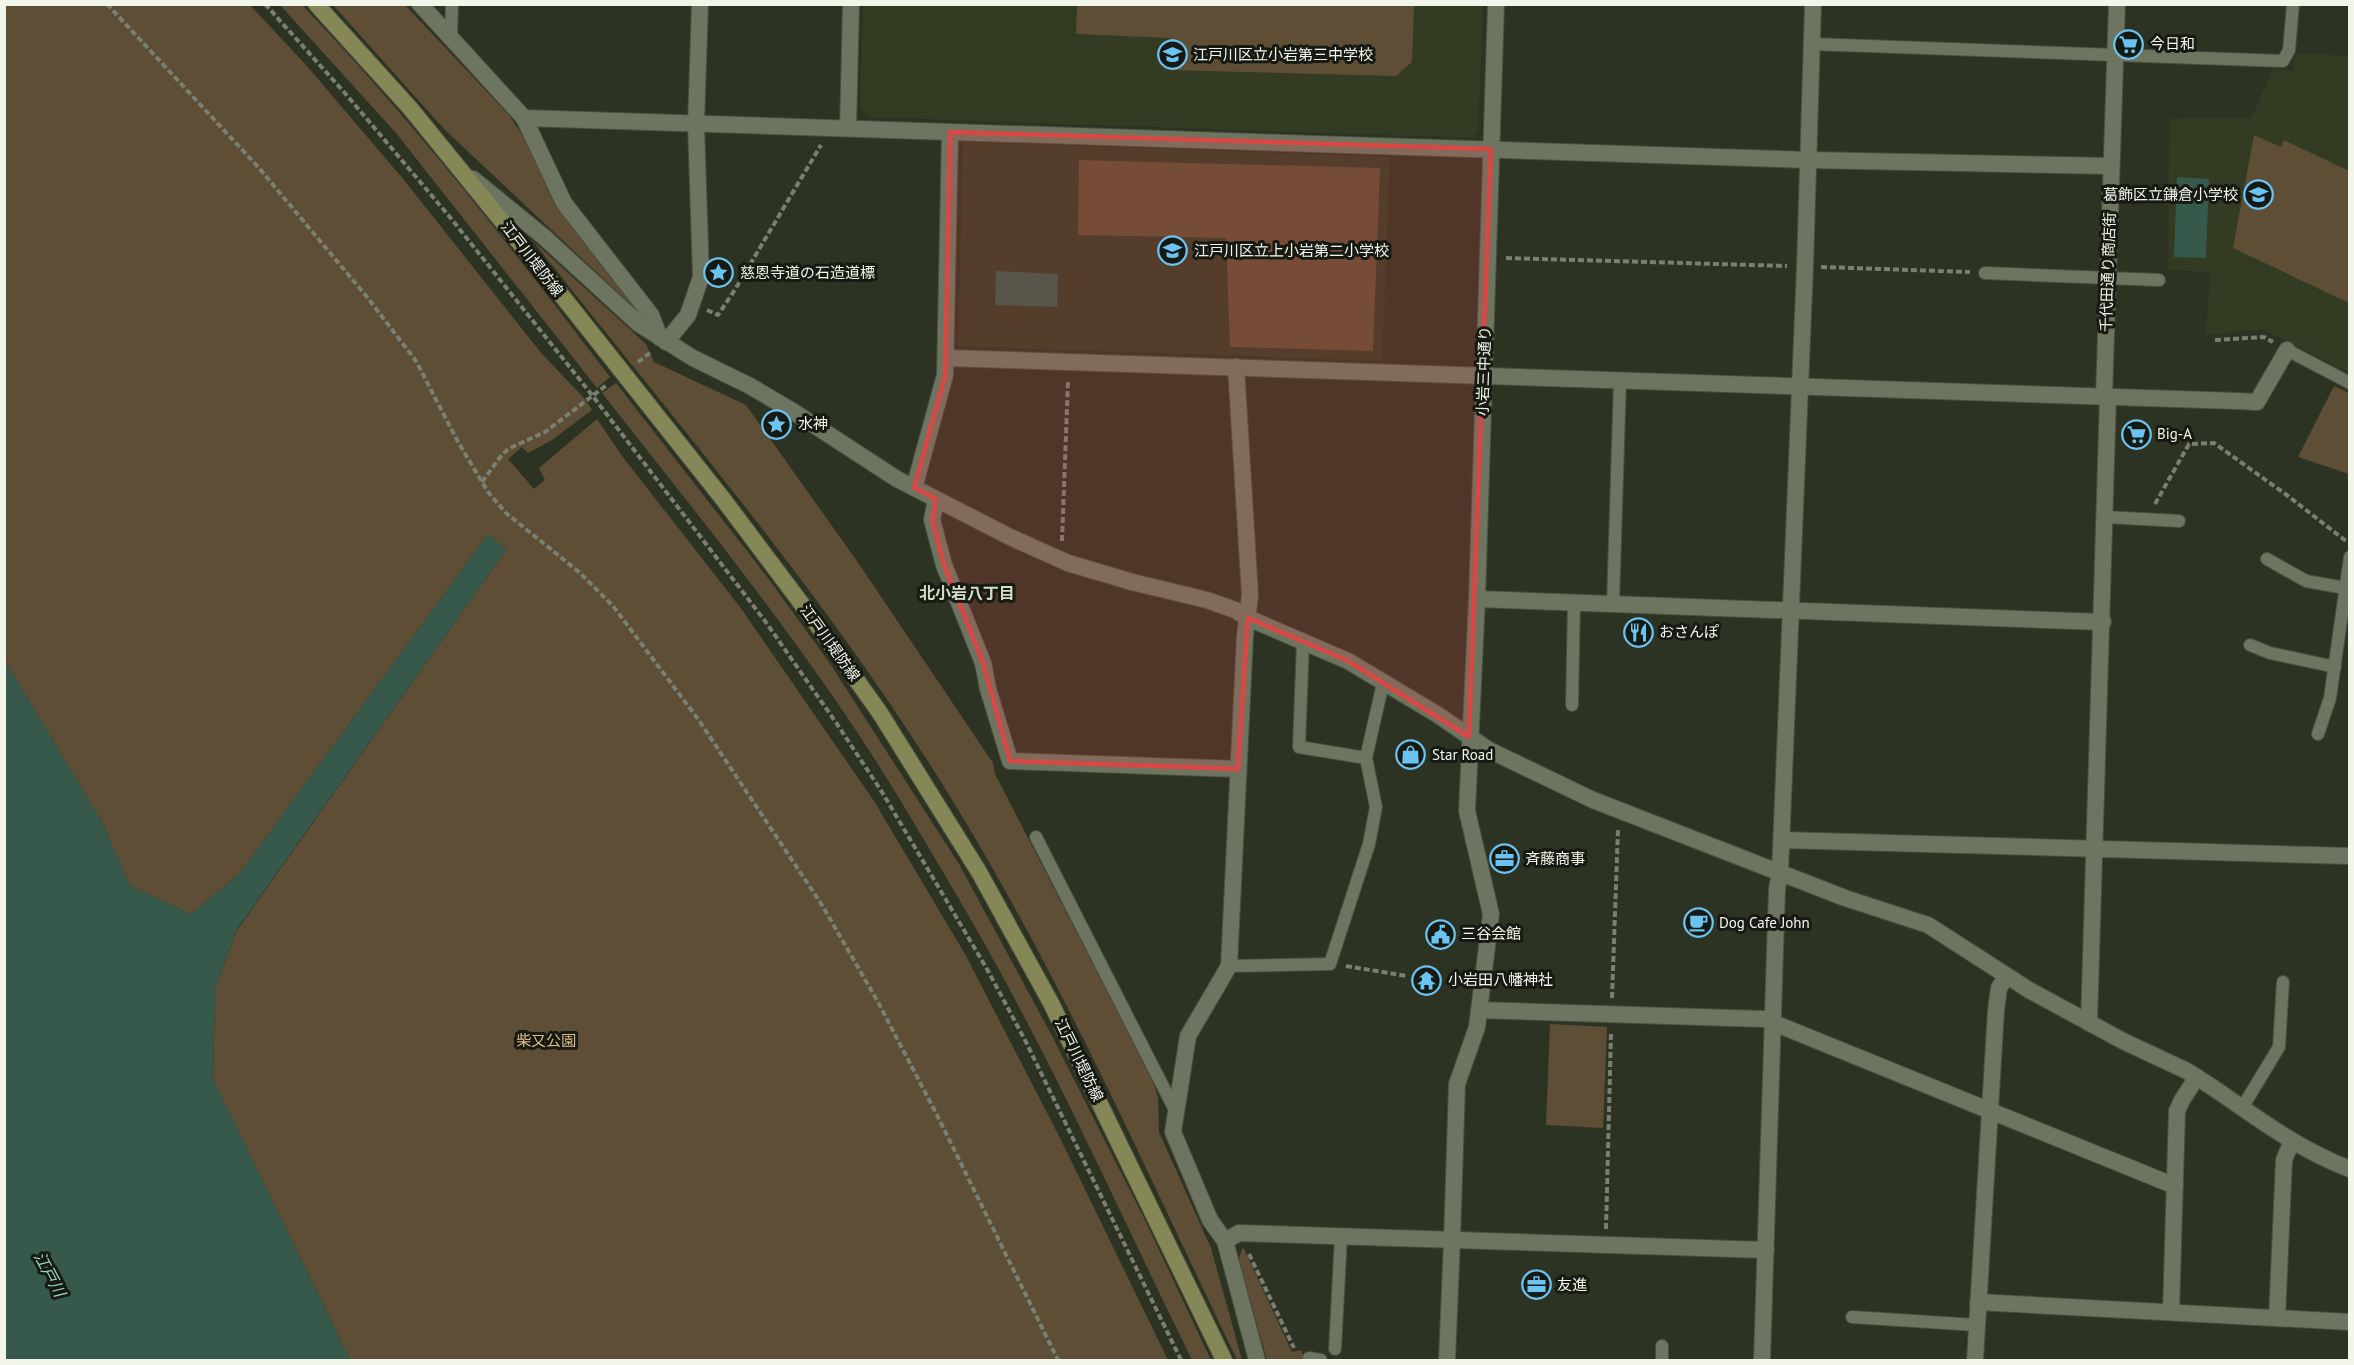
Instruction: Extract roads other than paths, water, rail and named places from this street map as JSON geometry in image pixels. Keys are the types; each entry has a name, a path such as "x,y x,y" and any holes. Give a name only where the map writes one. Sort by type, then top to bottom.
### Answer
{"main road":[{"name":"江戸川堤防線","path":"316,4 410,108 461,169 723,499 816,623 910,759 979,872 1052,1003 1224,1360"}],"street":[{"path":"420,4 524,118 564,203 651,315 660,343"},
{"path":"660,343 688,315 701,277 696,124 700,4"},
{"path":"848,128 851,4"},
{"name":"小岩三中通り","path":"1447,1360 1457,1084 1477,1027 1491,914 1467,811 1477,599 1496,4"},
{"path":"1762,1360 1773,1021 1809,160 1813,4"},
{"name":"千代田通り商店街","path":"2089,1023 2103,622 2108,277 2117,4"},
{"path":"524,118 1809,160 2111,166"},
{"path":"914,488 945,375 947,358 950,132"},
{"path":"461,169 544,237 660,343 776,401 897,479 1061,560 1132,582 1207,600 1235,610 1248,618 1348,661 1489,750 1593,800 1845,898 1928,925 2007,976 2089,1023 2197,1077 2292,1141 2318,1156 2349,1169"},
{"path":"947,358 2257,402 2288,350"},
{"path":"1236,367 1250,595 1245,636 1229,966 1188,1036 1173,1132 1210,1220 1225,1241 1257,1360"},
{"path":"936,499 932,519 944,565 983,663 993,710 1010,761 1238,769"},
{"path":"1477,599 2103,622"},
{"path":"1782,840 2095,847 2349,856"},
{"path":"1975,1360 1996,1010 1999,988 2007,976"},
{"path":"1479,1010 1773,1021 2175,1186"},
{"path":"2170,1312 2177,1111 2197,1077"},
{"path":"2277,1318 2284,1160 2292,1141"},
{"path":"1225,1241 1239,1233 1766,1250"},
{"path":"1978,1302 2349,1322"}],"lane":[{"path":"451,38 452,4"},
{"path":"1812,44 2283,61 2289,50 2293,4"},
{"path":"1985,273 2159,279"},
{"path":"2288,350 2349,383"},
{"path":"1613,604 1620,380"},
{"path":"2105,517 2179,521"},
{"path":"2318,734 2330,698 2349,557"},
{"path":"2267,559 2306,581 2345,588"},
{"path":"1572,705 1574,602"},
{"path":"1303,641 1299,747 1366,758"},
{"path":"2250,645 2270,653 2335,667"},
{"path":"1229,966 1330,964 1369,844 1376,807 1366,758 1383,682"},
{"path":"1036,837 1176,1112"},
{"path":"2242,1108 2279,1047 2283,982"},
{"path":"1335,1349 1341,1237"},
{"path":"1852,1317 1977,1325"},
{"path":"1662,1346 1662,1360"}],"water":[{"path":"2177,177 2209,179 2206,258 2174,257"},
{"path":"996,271 1058,274 1057,307 995,305"},
{"name":"江戸川","path":"488,534 506,550 237,929 215,988 213,1079 350,1360 5,1360 5,661 103,824 130,886 191,914 240,873"}],"place":[{"name":"今日和","path":"2129,44"},
{"name":"江戸川区立小岩第三中学校","path":"1172,55"},
{"name":"葛飾区立鎌倉小学校","path":"2259,195"},
{"name":"江戸川区立上小岩第二小学校","path":"1173,251"},
{"name":"慈恩寺道の石造道標","path":"719,273"},
{"name":"水神","path":"777,424"},
{"name":"Big-A","path":"2136,434"},
{"name":"おさんぽ","path":"1638,632"},
{"name":"Star Road","path":"1411,755"},
{"name":"斉藤商事","path":"1504,859"},
{"name":"Dog Cafe John","path":"1698,923"},
{"name":"三谷会館","path":"1440,934"},
{"name":"小岩田八幡神社","path":"1427,980"},
{"name":"友進","path":"1536,1285"}],"district":[{"name":"北小岩八丁目","path":"967,593"}],"park label":[{"name":"柴又公園","path":"546,1041"}]}
